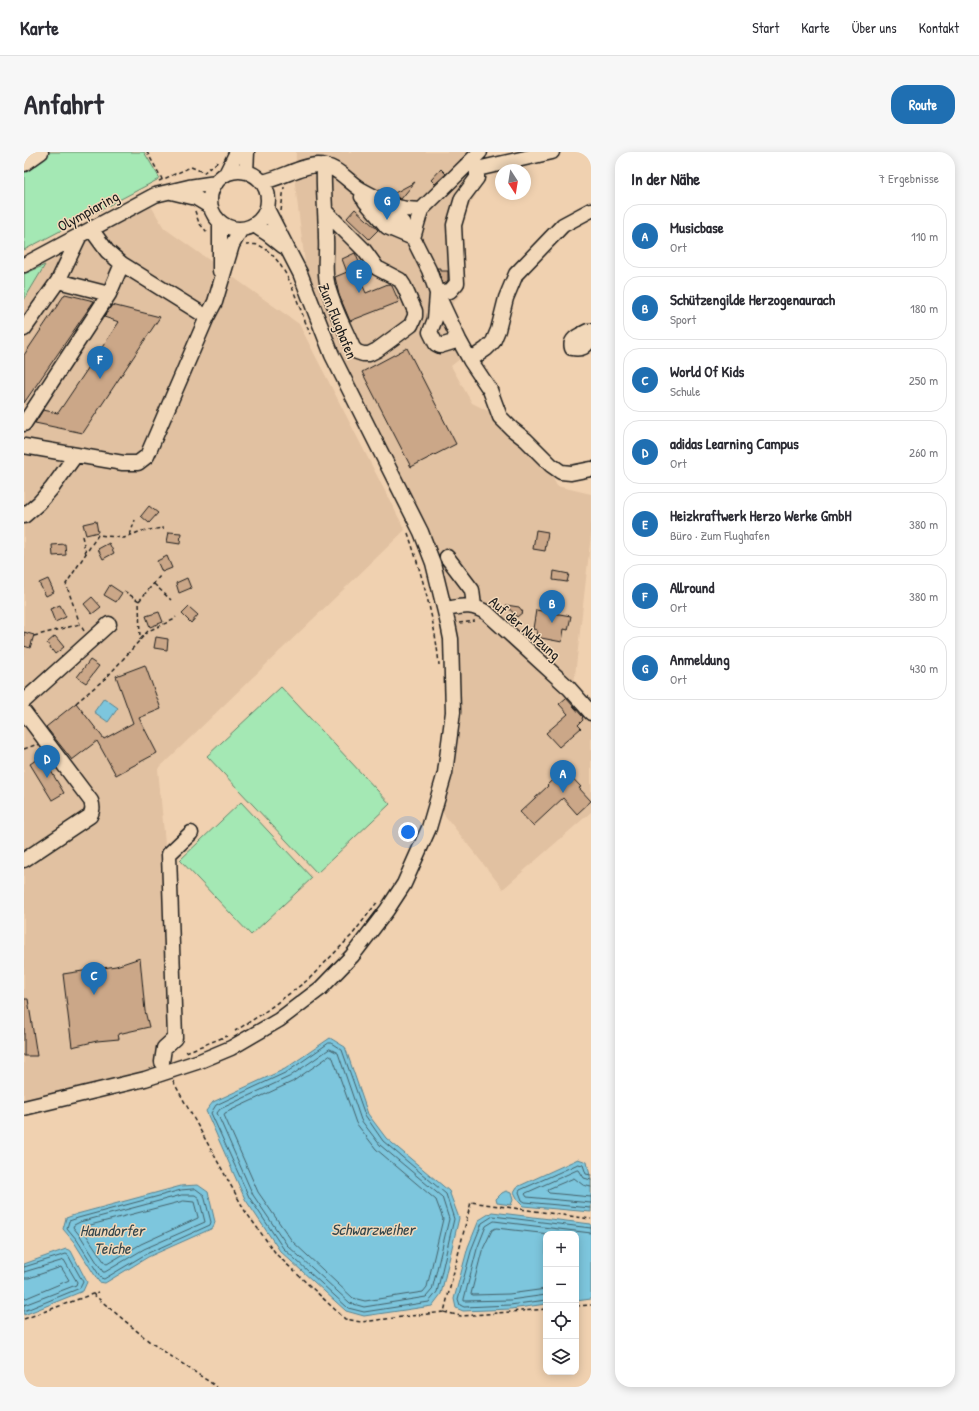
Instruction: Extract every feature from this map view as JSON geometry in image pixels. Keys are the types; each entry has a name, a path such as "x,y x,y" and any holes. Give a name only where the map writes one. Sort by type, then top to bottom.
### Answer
{"street":[{"path":"237,152 226,174 216,183 212,190 210,199 213,213 220,222 233,229 241,230 248,228 260,221 268,203 301,169"},
{"path":"246,172 247,152"},
{"path":"413,238 421,210 476,161 552,152"},
{"path":"437,293 450,290 457,283 454,225 462,198 477,178 476,161"},
{"path":"262,182 317,165 331,168 344,175 361,193 387,227 413,238 429,270 437,293 456,335 470,360 490,390 500,417 526,440 551,466 561,472 571,473 591,469"},
{"path":"324,166 326,272 329,292 353,348 357,352 369,354 378,350 407,329 414,321 415,310 400,280 377,268 364,250 325,211"},
{"path":"226,174 240,171 246,172 258,178 266,189 268,203"},
{"name":"Olympiaring","path":"24,265 139,202 155,195 189,187 216,183"},
{"path":"169,191 196,198 211,207"},
{"path":"361,193 402,208 421,210"},
{"name":"Zum Flughafen","path":"24,1108 145,1079 165,1067 231,1048 280,1020 320,988 352,956 387,910 404,884 429,828 445,773 453,712 451,639 433,563 421,532 332,355 308,292 268,203"},
{"path":"470,360 493,342 498,330 506,298 516,274 563,225 591,210"},
{"path":"220,222 220,284"},
{"name":"Zum Flughafen","path":"254,225 288,250"},
{"path":"24,446 75,456 131,464 138,463 147,456 215,302 232,245 241,230"},
{"path":"24,329 58,281 86,232 122,264 207,318"},
{"path":"24,424 109,294 122,264"},
{"path":"58,281 109,294"},
{"path":"437,293 435,319 430,332 436,344 440,346 453,342 456,335"},
{"path":"591,331 588,331 574,339 571,344 572,348 579,349 586,346 591,339"},
{"path":"24,516 39,503 52,488 75,456"},
{"path":"447,557 472,590 474,606"},
{"name":"Auf der Nutzung","path":"445,609 462,606 474,606 487,613 569,688 591,713"},
{"path":"24,701 109,624"},
{"path":"24,712 91,801 93,806 93,811 90,816 24,860"},
{"path":"165,1067 164,1048 175,1038 170,854 191,833"}],"path":[{"path":"146,152 169,191"},
{"path":"258,245 272,254 284,271 311,336"},
{"path":"130,535 135,520"},
{"path":"90,641 80,624 66,584 98,535 124,538 141,532 164,528"},
{"path":"406,528 424,584 437,645 439,665"},
{"path":"82,536 86,554"},
{"path":"140,640 139,601 160,576"},
{"path":"154,584 171,600"},
{"path":"124,591 139,601"},
{"path":"448,624 474,621 480,619 487,613"},
{"path":"76,703 107,677 148,631 173,620 176,617"},
{"path":"34,636 80,624"},
{"path":"233,1032 262,1014 309,979 352,934 379,900"},
{"path":"184,1053 227,1036"},
{"path":"165,1067 245,1211 277,1255 345,1319 361,1322 444,1312 461,1316 543,1309"},
{"path":"444,1312 471,1202 591,1219"},
{"path":"24,1319 98,1292"},
{"path":"93,1294 150,1342 217,1387"},
{"path":"579,1306 591,1305"}],"shaded area":[{"path":"296,152 477,152 490,171 462,218 464,290 451,306 470,351 451,366 472,403 490,412 504,429 549,471 557,486 591,494 591,535 574,684 591,705 591,812 503,889 442,812 453,759 459,715 457,653 432,546 334,339 306,271 295,184"},
{"path":"151,206 164,228 299,324 405,530 158,769 173,928 167,1080 24,1114 24,300 45,265 84,241"}],"green space":[{"path":"48,152 144,152 159,177 157,180 24,250 24,170"},
{"path":"45,265 24,300 24,274"},
{"path":"281,687 390,804 317,873 207,756"},
{"path":"241,802 312,878 251,935 180,860"}],"water":[{"path":"104,698 118,708 108,722 94,712"},
{"name":"Schwarzweiher","path":"330,1038 345,1047 368,1114 386,1138 449,1191 459,1218 441,1294 432,1306 364,1316 346,1311 280,1251 245,1199 206,1111 213,1102 285,1069"},
{"path":"578,1159 587,1162 591,1180 591,1212 523,1206 519,1202 514,1192 517,1187"},
{"name":"Haundorfer Teiche","path":"198,1185 208,1192 215,1222 213,1228 148,1257 105,1283 99,1282 74,1242 63,1229 66,1218 77,1214 181,1186"},
{"path":"506,1191 511,1193 513,1200 511,1205 497,1203 496,1199"},
{"path":"492,1212 591,1224 591,1299 579,1301 579,1231 543,1231 543,1304 511,1309 463,1311 456,1308 454,1299 468,1247 479,1220"},
{"name":"Haundorfer Teiche","path":"66,1249 71,1251 87,1282 83,1291 24,1315 24,1264"}],"building":[{"path":"441,169 446,174 435,184 431,180"},
{"path":"415,182 401,199 391,195"},
{"path":"355,209 378,230 369,239 347,218"},
{"path":"355,253 364,273 358,275 366,293 388,284 392,286 399,302 350,321 339,295 335,277 347,272 342,259"},
{"path":"437,268 441,268 441,271 448,271 448,280 446,283 443,284"},
{"path":"65,294 94,301 24,403 24,355"},
{"path":"112,305 160,317 83,433 35,423 43,410 58,413 119,322 104,317"},
{"path":"407,348 456,444 411,467 362,372"},
{"path":"149,506 158,513 149,523 141,516"},
{"path":"96,521 98,532 86,535 83,524"},
{"path":"536,530 548,532 545,551 533,549"},
{"path":"169,532 181,533 180,544 167,542"},
{"path":"109,543 114,553 103,559 98,549"},
{"path":"65,544 66,555 53,556 52,545"},
{"path":"167,556 172,568 162,572 157,561"},
{"path":"554,571 569,574 567,582 553,580"},
{"path":"187,578 191,588 179,593 176,583"},
{"path":"48,579 54,592 46,596 39,583"},
{"path":"110,585 122,593 116,602 104,595"},
{"path":"92,597 101,607 92,614 84,604"},
{"path":"60,605 66,617 55,622 50,609"},
{"path":"506,605 519,607 523,612 517,617"},
{"path":"189,607 198,615 191,623 182,614"},
{"path":"536,610 571,616 568,630 564,629 562,642 536,637 537,630 533,629"},
{"path":"159,612 163,622 150,627 146,616"},
{"path":"24,632 34,635 30,648 24,646"},
{"path":"55,636 64,647 55,654 47,643"},
{"path":"156,637 168,639 167,650 154,648"},
{"path":"90,660 99,666 86,683 77,677"},
{"path":"145,665 161,709 139,718 157,753 116,775 97,741 72,760 46,727 76,703 104,739 133,723 116,676"},
{"path":"566,698 583,717 583,720 578,725 581,728 559,747 546,733 568,714 559,704"},
{"path":"42,756 64,793 52,800 30,764"},
{"path":"564,769 581,787 579,788 591,801 577,814 563,798 533,826 520,812"},
{"path":"140,958 145,1011 149,1027 118,1034 119,1039 97,1041 72,1047 63,974 116,966"},
{"path":"24,999 28,999 37,1056 24,1056"}],"place":[{"name":"Anmeldung","path":"387,220"},
{"name":"Heizkraftwerk Herzo Werke GmbH","path":"359,293"},
{"name":"Allround","path":"100,379"},
{"name":"Schützengilde Herzogenaurach","path":"552,623"},
{"name":"adidas Learning Campus","path":"47,778"},
{"name":"Musicbase","path":"563,793"},
{"name":"World Of Kids","path":"94,995"}]}
